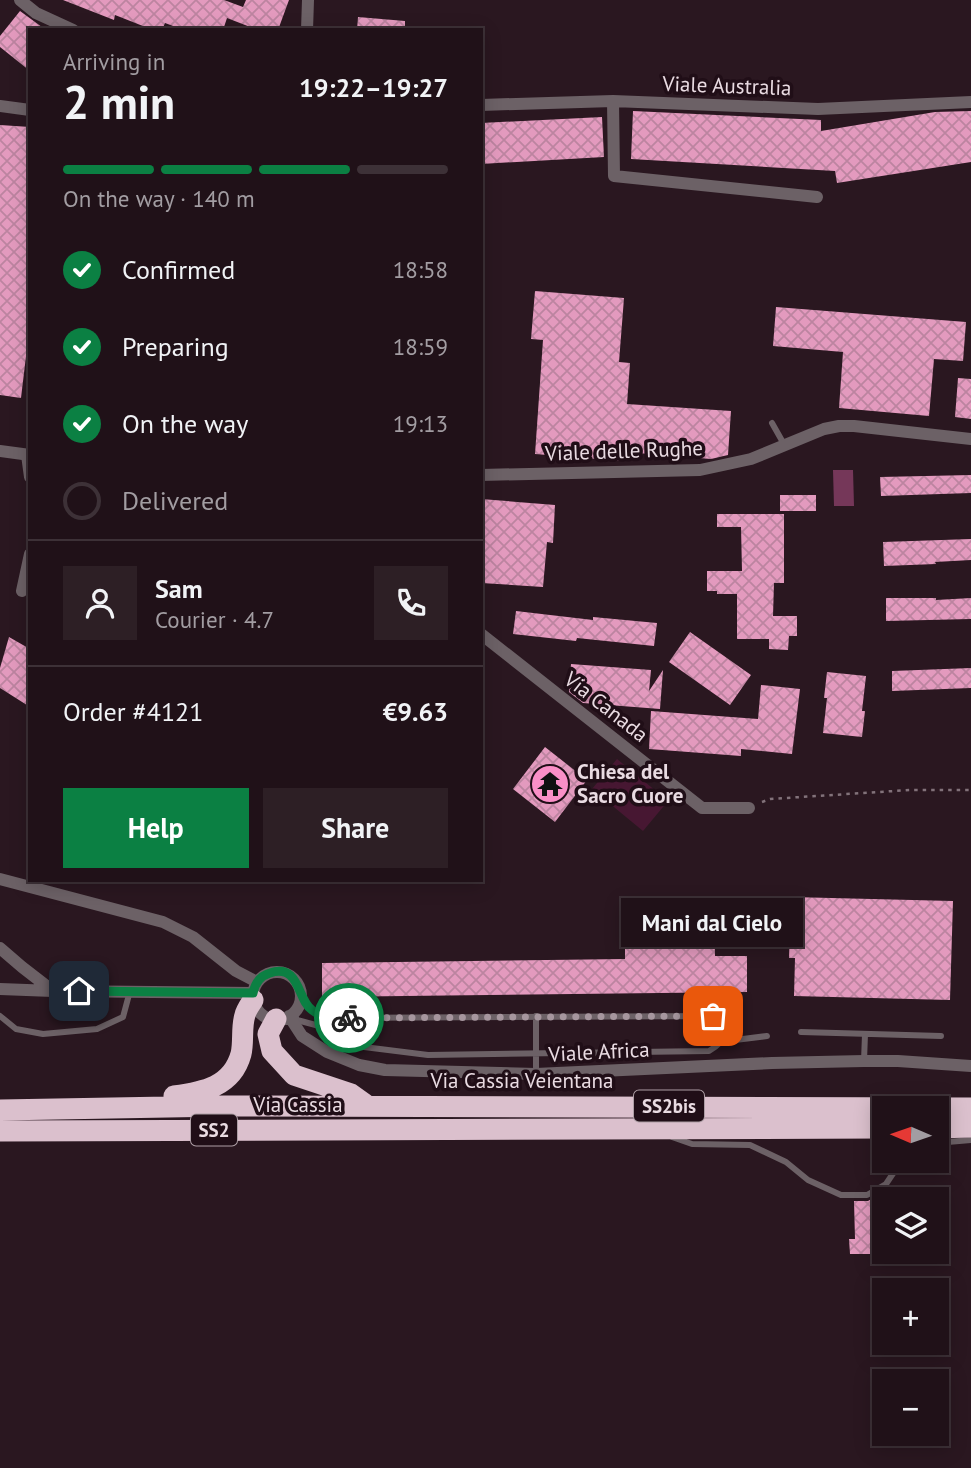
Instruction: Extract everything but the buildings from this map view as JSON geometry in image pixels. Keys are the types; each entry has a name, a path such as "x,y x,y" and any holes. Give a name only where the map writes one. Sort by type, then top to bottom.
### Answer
{"highway":[{"path":"135,1108 160,1098 197,1093 219,1086 234,1069 241,1054 245,1014 254,992"},
{"path":"286,1016 268,1034 272,1051 294,1074 351,1094 367,1105"},
{"name":"Via Cassia","path":"0,1110 367,1105"},
{"name":"Via Cassia Veientana","path":"367,1105 971,1108"},
{"path":"949,1128 971,1127"},
{"name":"SS2bis","path":"427,1129 872,1128"},
{"name":"Via Cassia","path":"0,1131 427,1129"},
{"path":"0,1145 184,1144 222,1130"}],"street":[{"path":"20,0 36,13 69,28"},
{"path":"307,28 308,0"},
{"path":"613,101 614,176 817,197"},
{"name":"Viale Australia","path":"483,106 613,101 818,109 971,102"},
{"path":"0,106 28,110"},
{"name":"Viale delle Rughe","path":"483,475 700,470 751,459 824,429 839,426 971,439"},
{"path":"0,451 28,455"},
{"path":"22,591 28,563"},
{"name":"Via Canada","path":"483,636 702,808 749,808"},
{"name":"Viale Africa","path":"0,879 163,922 193,937 236,971 254,992 260,1013 270,1018 286,1016 302,1036 327,1052 359,1065 385,1070 536,1074 864,1061 971,1066"},
{"path":"0,948 53,991"},
{"path":"0,989 254,992 268,973 284,972 295,981 300,991 300,1002 286,1016"}],"lane":[{"path":"772,423 785,446"},
{"path":"0,1016 16,1029 43,1034 97,1030 123,1017 130,991"},
{"path":"300,991 307,1007 324,1018 713,1016 722,1027 724,1037 719,1045 709,1051 428,1055 365,1047 330,1036 323,1027 324,1018"},
{"path":"286,1016 323,1027"},
{"path":"536,1016 536,1074"},
{"path":"801,1032 941,1036"},
{"path":"864,1061 865,1034"},
{"path":"724,1037 735,1040 767,1036"},
{"path":"650,1129 692,1144 750,1145 786,1162 808,1180 841,1195 867,1195 886,1184 893,1173"},
{"path":"949,1142 971,1140"}],"path":[{"path":"749,808 770,799 910,790 971,790"}],"shaded area":[{"path":"833,470 853,470 854,506 834,506"},
{"path":"617,759 668,801 643,831 592,789"}],"way so far":[{"path":"349,1018 713,1016"}],"place":[{"name":"Chiesa del Sacro Cuore","path":"550,784"},
{"name":"Mani dal Cielo","path":"713,1016"}],"route":[{"path":"79,991 253,993 262,977 268,973 284,972 299,985 307,1007 324,1018 349,1018"}]}
